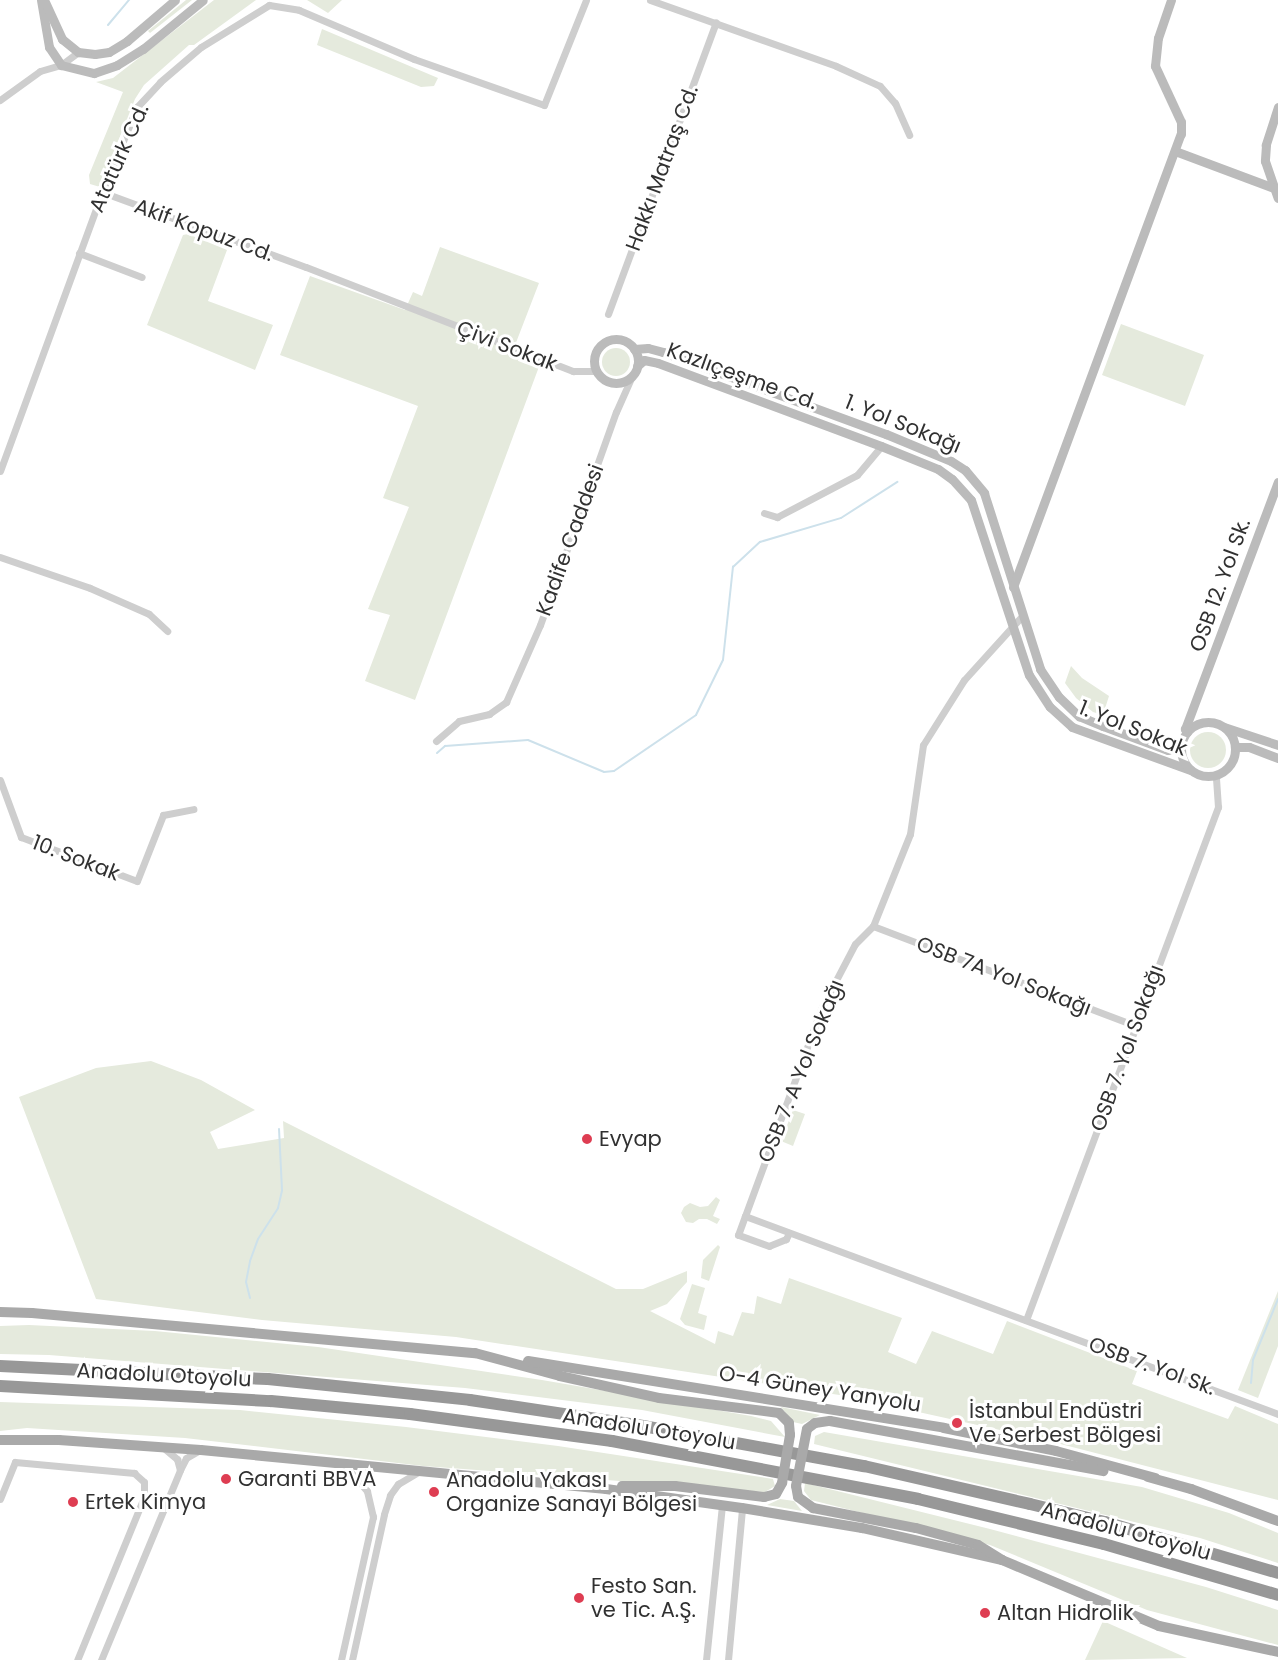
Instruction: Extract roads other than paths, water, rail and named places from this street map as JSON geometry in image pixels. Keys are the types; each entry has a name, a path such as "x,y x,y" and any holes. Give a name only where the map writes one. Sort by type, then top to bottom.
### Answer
{"highway":[{"name":"Anadolu Otoyolu","path":"0,1366 268,1379 470,1400 643,1425 853,1464 1030,1504 1125,1528 1278,1573"},
{"name":"Anadolu Otoyolu","path":"0,1386 271,1401 410,1414 612,1441 918,1499 1104,1544 1278,1595"}],"main road":[{"path":"0,1312 475,1353 561,1376 659,1398 779,1413 789,1423 790,1435 782,1483 776,1494 764,1497 675,1486 576,1486"},
{"name":"O-4 Güney Yanyolu","path":"475,1353 944,1428 1056,1451 1155,1478"},
{"path":"1278,1521 1155,1478 830,1420 807,1429 796,1486 798,1497 813,1508 916,1528 978,1545 1002,1560 1159,1626 1278,1652"},
{"path":"0,1440 59,1440 201,1450 418,1473 576,1486 722,1505 862,1528 1002,1560"}],"street":[{"path":"43,0 62,39 78,52"},
{"path":"43,0 49,47 61,65 94,73 117,65 143,49 203,0"},
{"path":"0,100 40,71 61,65 78,52 109,52 175,0"},
{"name":"Atatürk Cd.","path":"0,471 102,192 137,107 160,82 201,48 268,5 299,10 414,58 544,105 586,0"},
{"path":"650,0 836,66 880,86 895,103 909,135"},
{"path":"1003,598 1013,586 1181,134 1180,122 1155,66 1158,38 1171,0"},
{"name":"Hakkı Matraş Cd.","path":"608,314 716,22"},
{"path":"1278,107 1266,145 1268,174 1278,198"},
{"path":"1175,151 1274,188"},
{"name":"Akif Kopuz Cd.","path":"102,192 306,267 420,313"},
{"path":"80,253 142,278"},
{"name":"Çivi Sokak","path":"420,313 573,371 596,370"},
{"path":"609,340 623,340 634,349 638,366 626,381 612,383 600,376 596,370 594,356 602,344 609,340"},
{"name":"1. Yol Sokağı","path":"634,349 648,348 663,352 951,461 965,470 984,493 1040,669 1059,697 1079,716 1168,750 1180,747"},
{"name":"Kazlıçeşme Cd.","path":"638,366 644,360 658,363 881,446 938,469 952,478 971,500 1012,626"},
{"name":"Kadife Caddesi","path":"436,741 459,721 489,714 506,702 540,625 616,412 632,376"},
{"path":"764,513 777,517 857,475 881,446"},
{"name":"OSB 12. Yol Sk.","path":"1187,732 1196,700 1278,482"},
{"path":"0,557 90,588 149,614 167,631"},
{"name":"OSB 7. A Yol Sokağı","path":"745,1216 822,1007 855,944 873,926 910,834 923,745 964,680 1022,616"},
{"name":"1. Yol Sokak","path":"1012,626 1029,675 1050,707 1072,727 1190,770"},
{"path":"1196,700 1203,722"},
{"path":"1224,727 1233,739 1235,747 1230,764 1216,775 1198,775 1190,770 1181,755 1180,747 1187,732 1203,722 1224,727 1278,745"},
{"path":"1235,747 1249,747 1278,758"},
{"name":"OSB 7. Yol Sokağı","path":"1026,1320 1218,807 1216,775"},
{"name":"10. Sokak","path":"0,780 21,837 137,881 163,815 193,809"},
{"name":"OSB 7A Yol Sokağı","path":"873,926 1136,1026"},
{"path":"789,1233 786,1239 769,1246 738,1235 745,1216 1026,1320"},
{"name":"OSB 7. Yol Sk.","path":"1026,1320 1278,1414"},
{"path":"157,1447 172,1453 179,1463 180,1470"},
{"path":"101,1660 180,1470 186,1458 201,1450"},
{"path":"0,1498 15,1462 134,1473 144,1482 144,1497 77,1660"},
{"path":"341,1660 373,1517 367,1491 360,1480 344,1465"},
{"path":"352,1660 390,1495 398,1485 418,1473"},
{"path":"706,1660 722,1505"},
{"path":"728,1660 742,1508"}],"waterway":[{"path":"108,25 129,0"},
{"path":"437,753 445,746 528,740 604,772 614,771 696,715 723,660 733,567 760,542 841,518 897,482"},
{"path":"250,1298 246,1282 250,1261 258,1239 278,1208 282,1190 279,1129"},
{"path":"1251,1383 1253,1360 1278,1299"}],"place":[{"name":"Evyap","path":"587,1139"},
{"name":"İstanbul Endüstri Ve Serbest Bölgesi","path":"957,1423"},
{"name":"Garanti BBVA","path":"226,1479"},
{"name":"Anadolu Yakası Organize Sanayi Bölgesi","path":"434,1492"},
{"name":"Ertek Kimya","path":"73,1502"},
{"name":"Festo San. ve Tic. A.Ş.","path":"579,1598"},
{"name":"Altan Hidrolik","path":"985,1613"}]}
